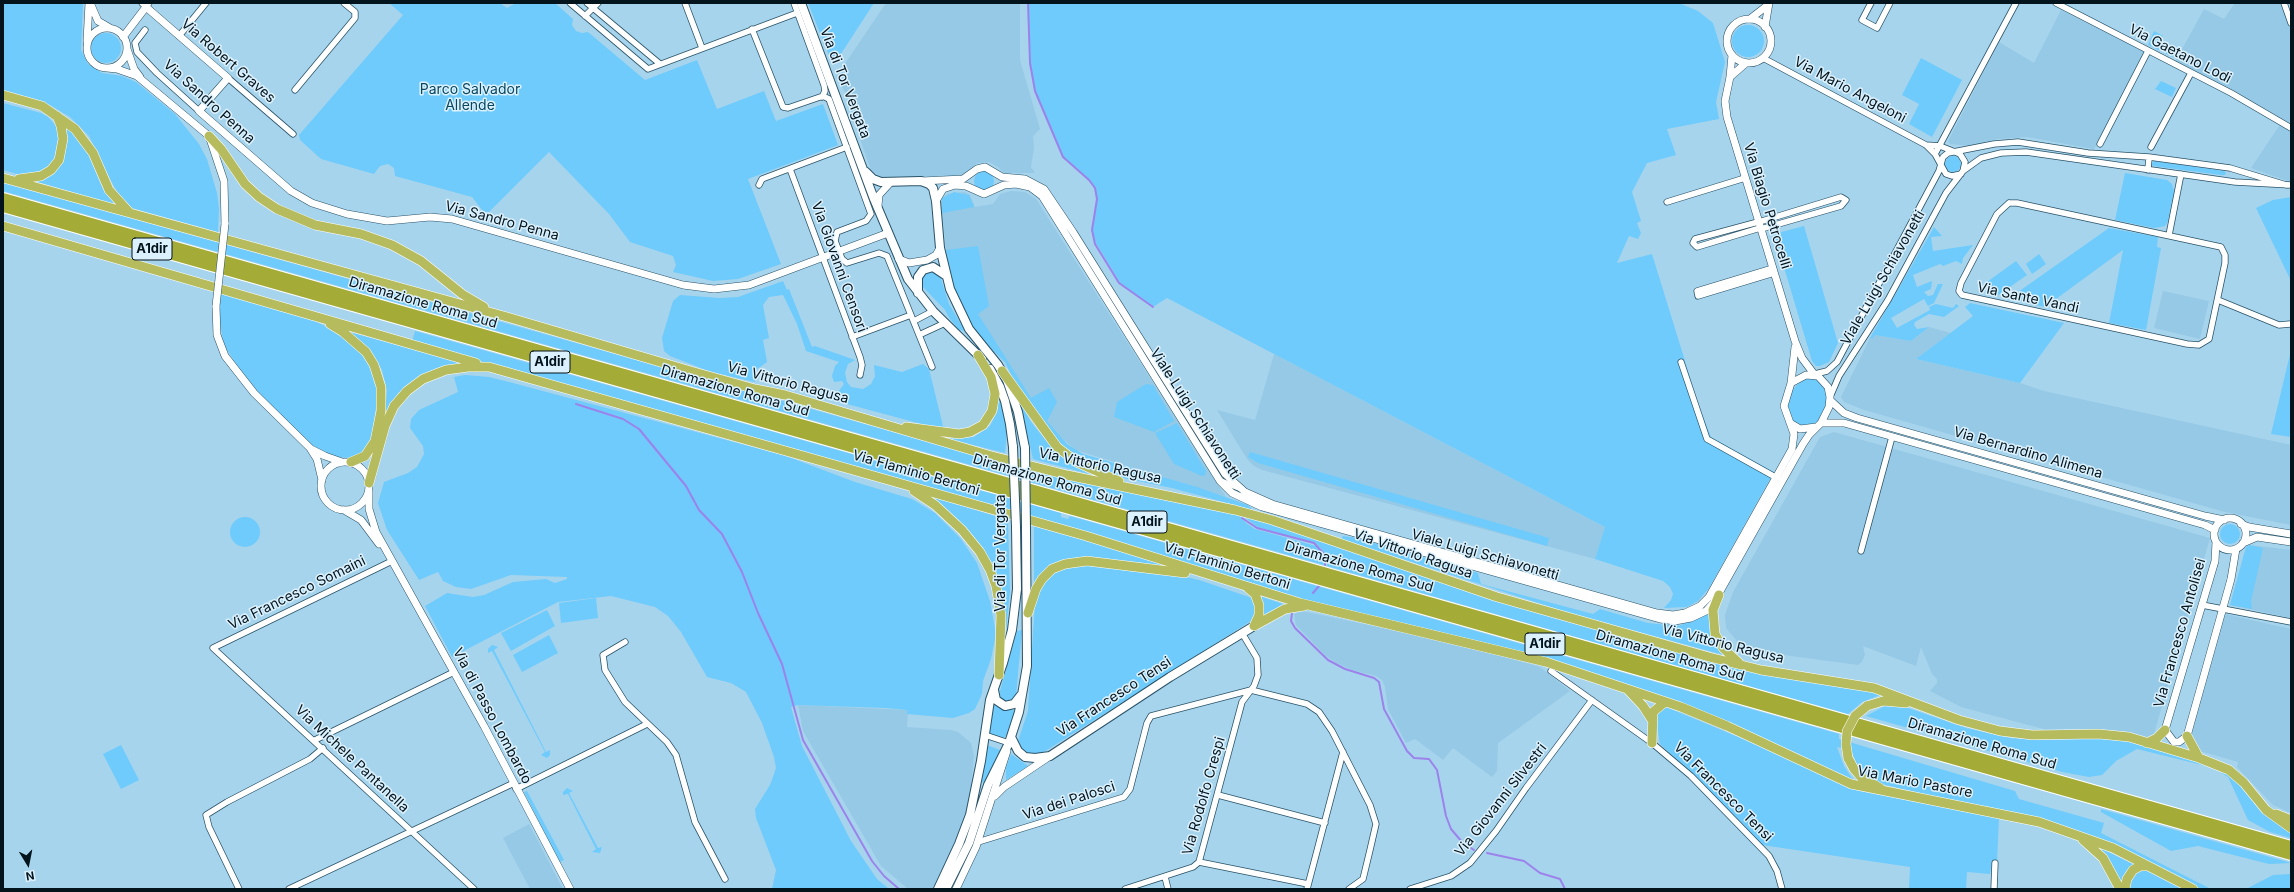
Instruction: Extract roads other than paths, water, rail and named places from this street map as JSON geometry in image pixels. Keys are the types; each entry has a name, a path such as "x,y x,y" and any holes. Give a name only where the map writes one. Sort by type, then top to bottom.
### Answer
{"highway":[{"path":"3,95 40,105 75,129 88,144 109,190 130,213"},
{"path":"3,178 36,178 44,175 55,165 61,153 63,139 60,123 56,115"},
{"path":"210,136 245,184 259,197 277,209 293,218 315,225 361,234 392,245 421,261 470,299 507,317"},
{"path":"3,178 507,317"},
{"name":"Diramazione Roma Sud","path":"3,198 2291,846"},
{"name":"Diramazione Roma Sud","path":"3,207 2291,855"},
{"path":"3,226 506,372"},
{"path":"280,306 328,322 343,332 366,352 374,365 381,387 381,411 377,434 369,451 361,459 346,462"},
{"name":"Via Vittorio Ragusa","path":"507,317 694,372 755,389 785,395 881,425 1013,461 1067,475 1209,503 1272,520 1497,597 1743,666 1868,686 1964,721 2007,732 2032,735 2112,734 2147,743 2225,767 2236,775 2266,810 2291,828"},
{"path":"881,425 956,434 967,433 977,429 989,417 995,401 992,380 978,355"},
{"path":"369,487 387,419 397,402 412,387 436,374 461,367 489,367 506,372"},
{"path":"1002,371 1050,439 1062,451 1090,469 1145,491"},
{"name":"Via Flaminio Bertoni","path":"506,372 1086,536 1229,582 1317,607"},
{"path":"891,480 921,495 942,510 962,530 986,563 996,586 1001,615 997,679"},
{"path":"1028,613 1036,589 1044,576 1055,568 1073,562 1087,561 1172,570 1229,582"},
{"path":"1244,586 1253,592 1258,602 1259,612 1254,626"},
{"path":"1720,595 1713,610 1715,634 1726,652 1743,666"},
{"path":"1254,626 1289,608 1307,606 1317,607"},
{"name":"Via Mario Pastore","path":"1317,607 1520,655 1627,689 1665,702 1733,729 1845,782 2039,822 2113,848 2193,889"},
{"path":"1627,689 1640,703 1652,720"},
{"path":"1899,794 1867,781 1854,770 1848,758 1846,744 1848,731 1855,716 1867,706 1889,701 1928,708"},
{"path":"1652,743 1652,720 1654,710 1665,702"},
{"path":"2147,743 2157,738 2165,730"},
{"path":"2187,736 2199,758"},
{"path":"2266,810 2291,820"},
{"path":"2068,832 2084,840 2099,853 2111,870 2120,889"},
{"path":"2125,889 2129,875 2136,868 2147,865 2155,869"}],"main road":[{"name":"Via di Tor Vergata","path":"801,3 834,102 865,172 874,199 899,259 918,294 932,311 990,368 1000,387 1010,424 1013,447 1016,527 1015,611 1009,641 990,700 978,782 969,820 960,844 938,889"},
{"path":"865,172 875,180 890,183 921,181"},
{"name":"Via di Tor Vergata","path":"921,181 932,186 936,201 940,248 946,275 966,325 1002,371 1017,407 1025,448 1028,613 1027,666 1017,718 1010,740 992,775 969,843 946,889"},
{"path":"918,294 918,277 923,270 936,268 946,275"},
{"name":"Via Francesco Tensi","path":"1050,756 1170,677 1254,626"},
{"path":"997,679 995,697 998,703 1005,706 1016,703 1023,688"},
{"path":"1010,740 1018,751 1025,757 1035,758 1050,756"}],"street":[{"path":"90,3 98,21 123,37 134,68 144,82"},
{"path":"90,3 87,53 92,62 101,67 130,73 144,82 210,136 224,181 225,224 216,306 217,335 231,365 254,393 310,448 317,459 322,480"},
{"path":"179,36 206,3"},
{"path":"295,90 355,18 355,12 344,3"},
{"path":"570,3 648,69 797,13"},
{"path":"587,3 660,64"},
{"path":"585,16 598,3"},
{"path":"685,3 702,48"},
{"name":"Via di Tor Vergata","path":"794,3 824,85 825,97 834,102 847,147 870,211 869,219 836,232 834,240 839,251"},
{"path":"1871,3 1862,20 1877,28 1890,3"},
{"path":"1935,154 2016,3"},
{"name":"Via Gaetano Lodi","path":"2056,3 2291,128"},
{"path":"2284,3 2291,23"},
{"path":"123,37 146,4"},
{"name":"Via Robert Graves","path":"146,4 179,36 293,134"},
{"path":"1746,63 1739,61 1732,55 1727,44 1729,31 1738,22 1750,19 1768,4"},
{"path":"1730,77 1746,63 1763,58 1768,53 1770,44 1769,35 1765,27 1768,4"},
{"path":"1750,19 1765,27"},
{"path":"87,43 95,32 110,28"},
{"path":"752,29 781,105 788,108 825,97"},
{"name":"Via Sandro Penna","path":"145,30 135,43 137,52 199,112 294,193 315,204 361,217 390,221 430,217 457,220 678,284 707,289 729,289 749,285 888,233"},
{"path":"107,68 120,63 127,49"},
{"path":"2100,144 2148,51"},
{"name":"Via Biagio Petrocelli","path":"1732,55 1725,110 1795,341 1802,358 1814,374"},
{"name":"Via Mario Angeloni","path":"1763,58 1926,145 1935,154 1941,166"},
{"path":"2151,147 2190,73"},
{"path":"199,112 228,78"},
{"name":"Viale Luigi Schiavonetti","path":"921,181 964,179 982,167 990,169 1002,177 1029,180 1042,188 1051,197 1225,474 1239,488 1272,504 1657,613 1673,615 1694,610 1708,599 1777,478 1794,444 1794,434 1785,415 1784,406 1791,383 1801,376 1827,371 1836,362 1946,154 2013,142 2088,153 2149,157 2230,168 2288,185"},
{"name":"Via Mario Angeloni","path":"1926,145 1940,146 1954,152"},
{"path":"759,184 762,179 847,147"},
{"path":"1941,166 1949,175 1962,172 1966,165 1964,159 1960,154 1954,152"},
{"name":"Viale Luigi Schiavonetti","path":"936,201 942,190 951,186 963,186 982,194 991,193 1006,185 1024,185 1035,190 1046,201 1220,481 1232,493 1262,507 1660,619 1679,620 1699,614 1712,605 1720,595 1805,441 1820,425 1828,410 1830,399 1839,376 1888,300 1946,193 1962,172 1985,157 2017,152 2226,181 2288,185"},
{"path":"2148,170 2149,157"},
{"path":"2226,181 2230,174 2230,168"},
{"name":"Via Giovanni Censori","path":"790,169 862,362 860,375"},
{"path":"995,190 998,184 997,174"},
{"path":"2169,235 2181,174"},
{"path":"1667,202 1745,178"},
{"path":"878,206 881,191 890,183"},
{"path":"1759,225 1695,239 1693,243 1697,247 1759,225 1841,197 1846,200 1841,206 1759,225"},
{"name":"Via Sante Vandi","path":"2009,203 2017,203 2216,245 2223,249 2226,263 2218,300 2209,339 2204,343 2194,345 1965,296 1959,291 1961,282 1997,214 2009,203"},
{"path":"899,259 909,263 928,260 936,255 940,248"},
{"path":"839,251 843,261 848,263 882,253 889,259 932,367"},
{"path":"1717,288 1773,270"},
{"path":"2218,300 2279,325 2290,324"},
{"path":"914,321 932,311"},
{"path":"852,337 911,315"},
{"path":"919,336 945,323"},
{"name":"Via Biagio Petrocelli","path":"1791,383 1795,363 1795,341"},
{"path":"1681,362 1707,439 1777,478"},
{"path":"1814,374 1825,383 1830,399"},
{"name":"Via Bernardino Alimena","path":"1830,399 1844,413 1857,418 2205,516 2224,520"},
{"name":"Via Bernardino Alimena","path":"1820,425 1840,422 2205,525 2215,530"},
{"path":"1790,423 1796,428 1803,430 1820,425"},
{"path":"1862,551 1892,437"},
{"path":"310,448 325,456 346,462 362,468 369,487 365,499 359,505 343,509 328,502 321,488 322,480 326,471 332,465 346,462"},
{"path":"1220,481 1239,488"},
{"name":"Via di Passo Lombardo","path":"369,487 371,517 390,559 454,672 570,889"},
{"name":"Via di Passo Lombardo","path":"343,509 360,520 390,559"},
{"path":"2291,534 2248,527 2235,519 2224,520 2217,525 2215,530 2216,542 2227,550 2236,548 2242,543 2257,537 2291,542"},
{"path":"2241,524 2245,533 2242,543"},
{"name":"Via Francesco Antolisei","path":"2165,730 2217,553 2216,542"},
{"path":"2165,730 2174,742 2179,742 2187,736 2231,579 2236,548"},
{"name":"Via Francesco Somaini","path":"213,648 390,559"},
{"path":"2202,605 2291,622"},
{"name":"Via Rodolfo Crespi","path":"1125,889 1195,867 1199,862 1242,702 1256,680 1258,662 1242,633"},
{"path":"625,642 608,651 603,655 602,660 620,696 667,742 676,755 695,822 725,879"},
{"name":"Via Michele Pantanella","path":"213,648 315,740 411,832 474,889"},
{"name":"Via Francesco Tensi","path":"1551,671 1652,743 1696,781 1769,856 1777,871 1782,889"},
{"path":"315,740 454,672"},
{"path":"1251,690 1313,707 1324,718 1370,805 1376,821 1364,877 1358,884 1349,889"},
{"name":"Via dei Palosci","path":"978,842 1124,797 1130,788 1147,723 1151,716 1251,690"},
{"name":"Via Giovanni Silvestri","path":"1410,889 1443,879 1461,870 1478,854 1592,700"},
{"path":"289,889 411,832 515,786 540,778 647,724"},
{"path":"985,735 1010,740"},
{"name":"Via di Tor Vergata","path":"956,889 978,842 994,797 1010,740"},
{"path":"239,889 209,827 206,815 227,802 310,759 323,748"},
{"path":"1199,862 1307,886 1343,752"},
{"name":"Via Francesco Tensi","path":"994,797 1004,787 1050,756"},
{"path":"1218,795 1325,823"},
{"path":"1994,889 1995,863"},
{"path":"1165,877 1168,889"}],"waterway":[{"path":"1028,3 1030,63 1035,91 1063,157 1089,180 1095,188 1097,199 1092,230 1095,244 1119,283 1153,307"},
{"path":"576,404 623,419 639,429 686,486 699,510 722,534 742,572 758,613 782,664 803,740 872,861 884,876 899,889"},
{"path":"1242,518 1257,528 1314,543 1325,555 1325,565"},
{"path":"1313,593 1319,586"},
{"path":"1292,613 1291,621 1295,628 1328,660 1345,669 1374,678 1379,682 1384,709 1407,751 1414,758 1429,759 1437,770 1446,816 1451,829 1462,842 1474,850"},
{"path":"1487,853 1524,861 1540,873 1560,879 1565,889"}],"park label":[{"name":"Parco Salvador Allende","path":"470,98"}]}
